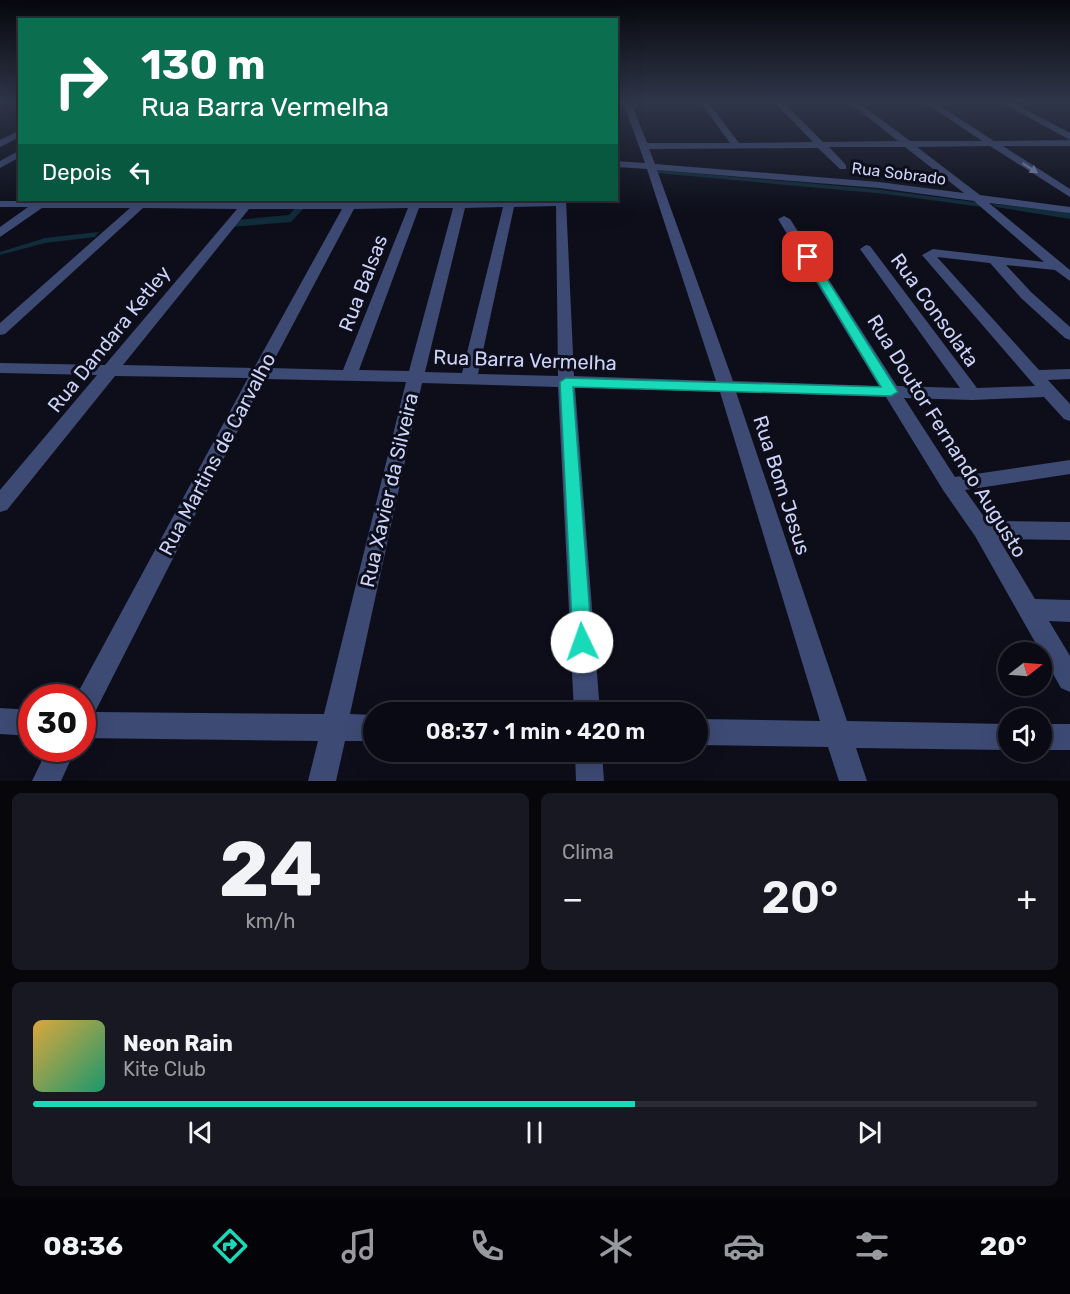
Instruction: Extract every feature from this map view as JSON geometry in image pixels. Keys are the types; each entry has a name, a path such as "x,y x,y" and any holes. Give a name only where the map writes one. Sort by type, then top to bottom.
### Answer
{"street":[{"name":"Rua Bom Jesus","path":"641,138 727,388 853,781"},
{"path":"731,138 736,146"},
{"path":"814,138 843,167"},
{"path":"899,138 977,198 1070,277"},
{"path":"984,138 1070,194"},
{"path":"644,146 1070,143"},
{"path":"0,165 18,154"},
{"name":"Rua Sobrado","path":"618,164 653,170 879,185 1070,210"},
{"path":"618,170 653,170 677,177 887,196 989,209"},
{"path":"0,204 248,202 414,206 461,202 561,201 566,382 586,702"},
{"path":"0,233 43,202"},
{"path":"0,331 143,202"},
{"name":"Rua Dandara Ketley","path":"0,504 248,202"},
{"name":"Rua Xavier da Silveira","path":"321,781 415,378 461,202"},
{"name":"Rua Martins de Carvalho","path":"96,684 259,373 352,203"},
{"path":"469,379 509,203"},
{"name":"Rua Balsas","path":"349,375 414,206"},
{"name":"Rua Doutor Fernando Augusto","path":"784,219 950,485 982,530 1070,678"},
{"name":"Rua Consolata","path":"866,249 973,394"},
{"path":"1058,267 933,253 928,255 1070,414"},
{"path":"994,260 1026,295 1070,335"},
{"name":"Rua Barra Vermelha","path":"0,368 349,375 973,394 1049,391"},
{"path":"1034,375 1070,374"},
{"path":"950,485 1070,467"},
{"path":"982,530 1070,531"},
{"path":"1029,610 1070,611"},
{"path":"0,721 18,722"},
{"path":"96,725 363,728"},
{"path":"708,732 998,737"},
{"path":"1052,737 1070,737"},
{"path":"46,781 56,762"},
{"path":"589,762 590,781"}],"water":[{"path":"656,170 874,189 975,202 982,207 886,194 657,173"},
{"path":"992,204 1070,212 1070,219 996,207"},
{"path":"296,207 305,207 291,222 231,227 237,220 289,215"},
{"path":"99,232 95,237 45,243 0,255 0,252 45,238"}],"route":[{"path":"582,642 566,382 891,392 808,257"}]}
